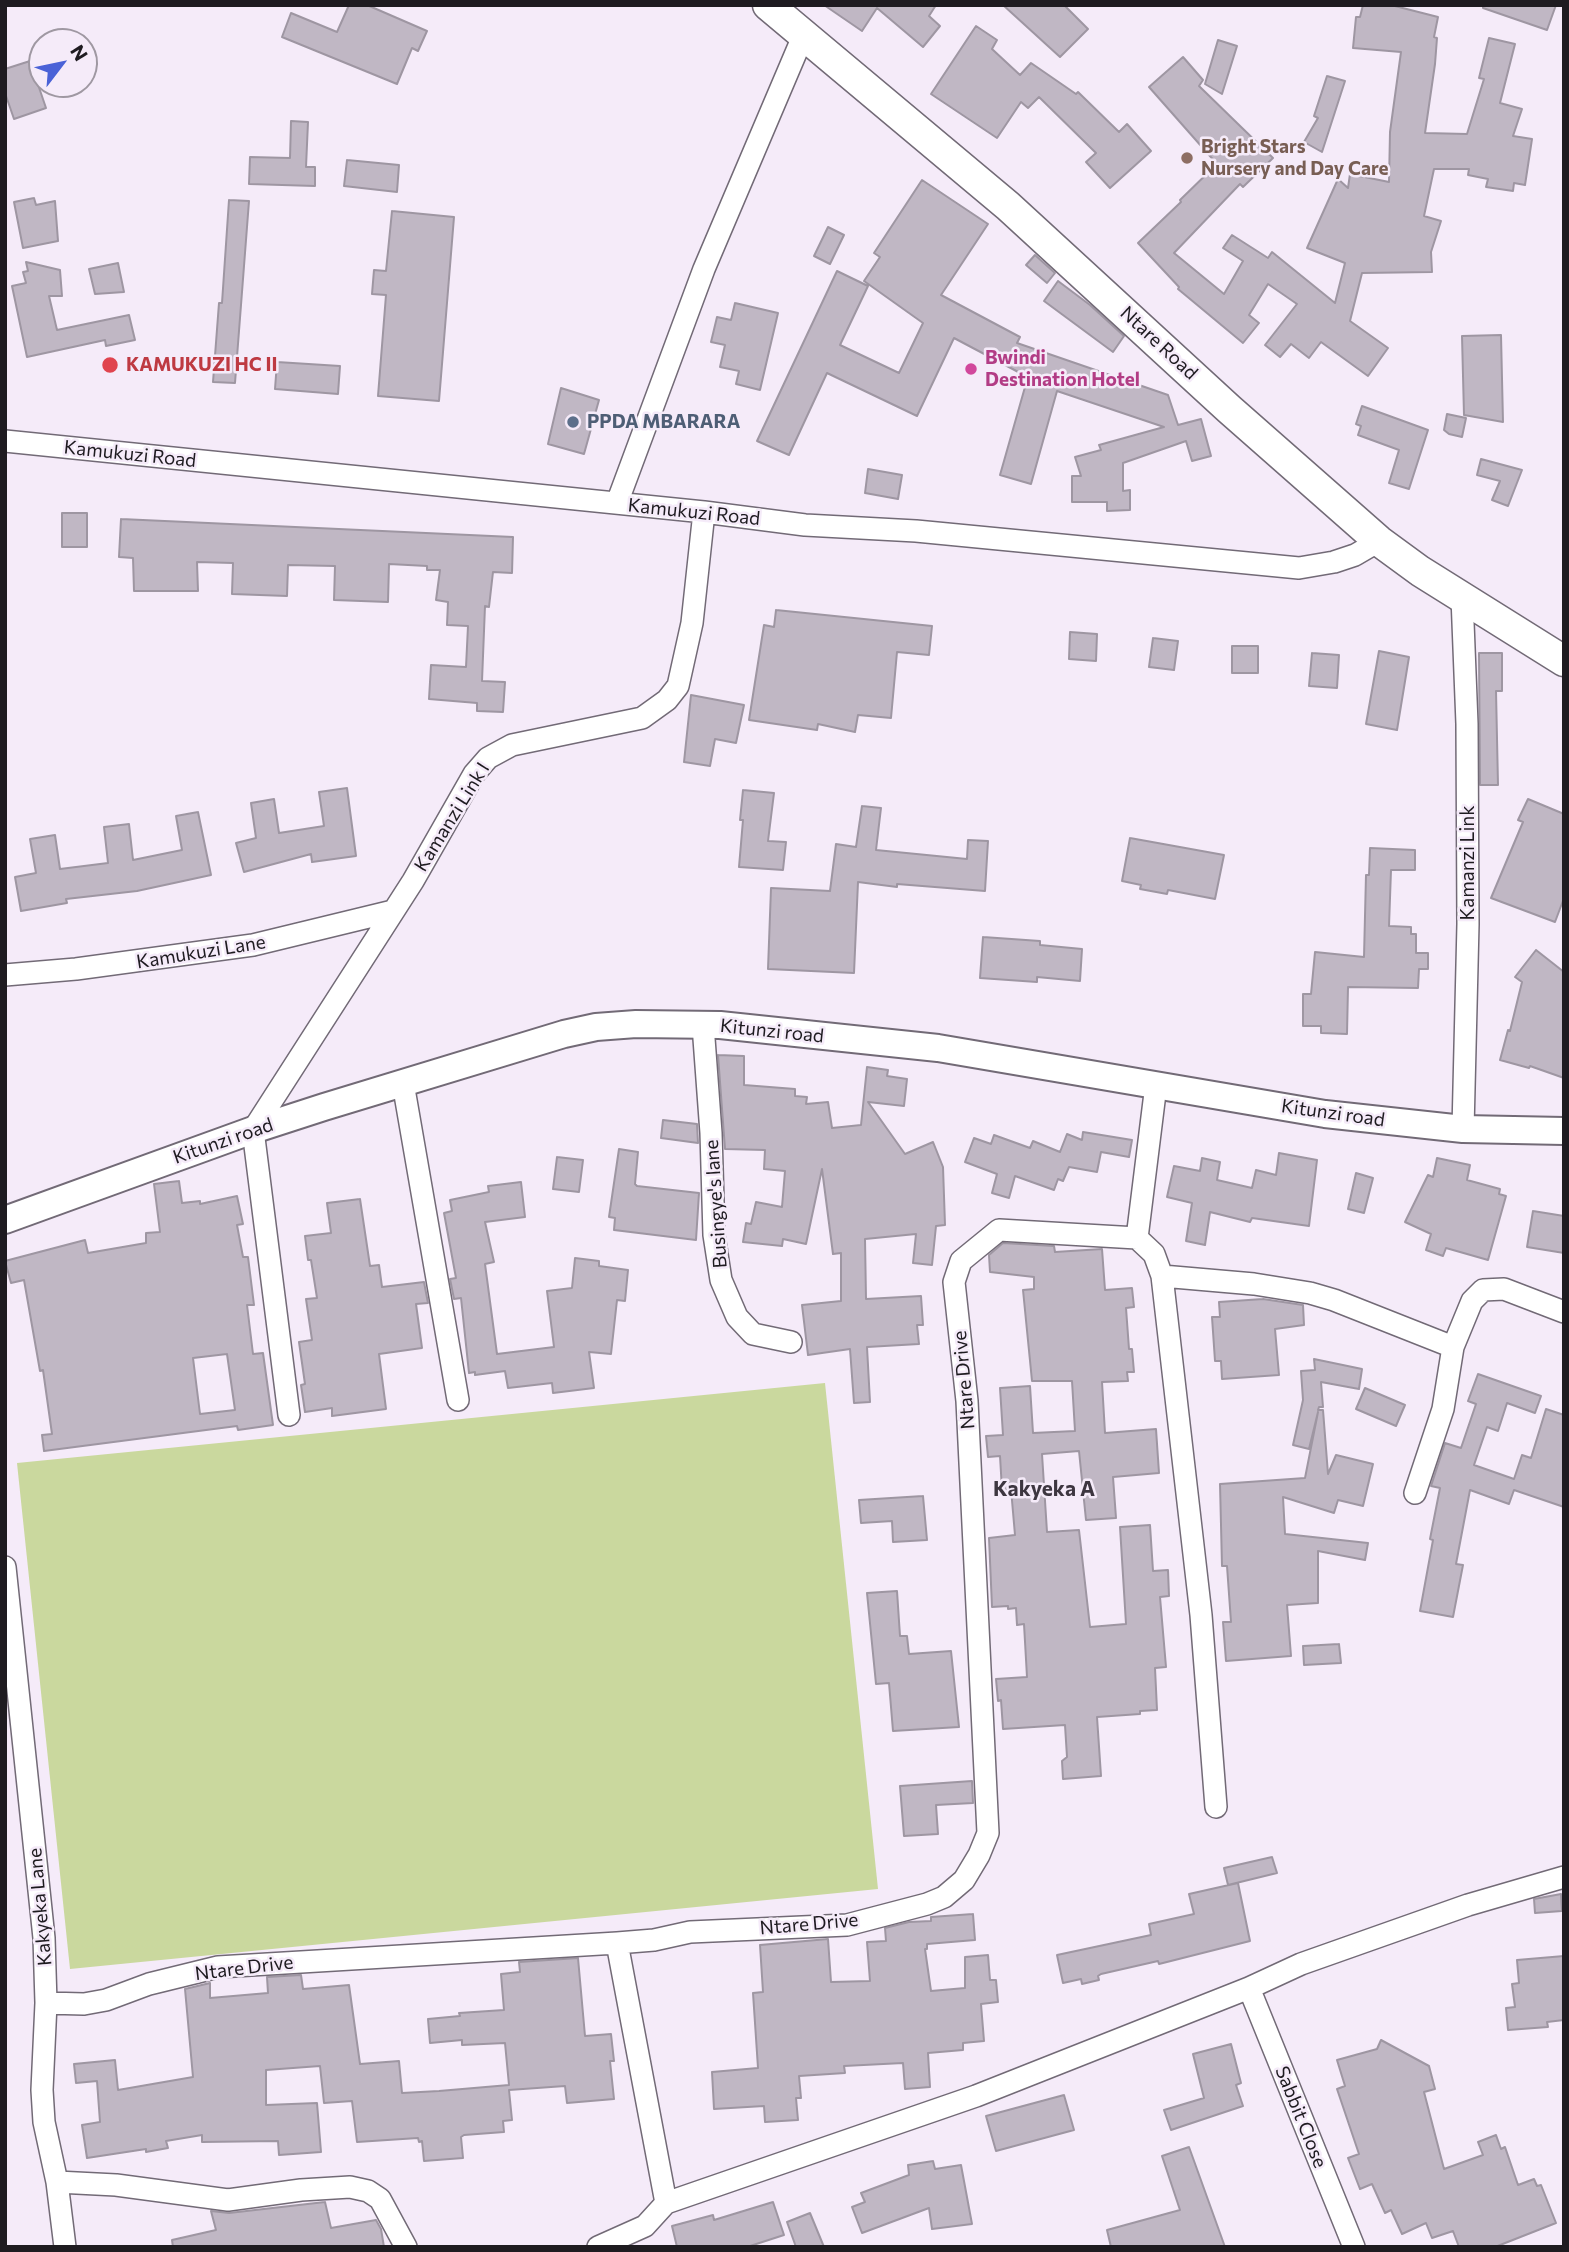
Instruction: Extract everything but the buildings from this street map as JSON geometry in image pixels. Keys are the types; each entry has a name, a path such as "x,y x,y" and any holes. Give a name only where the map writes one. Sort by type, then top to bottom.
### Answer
{"main road":[{"name":"Ntare Road","path":"768,5 1018,215 1229,409 1379,541 1420,571 1564,661"}],"street":[{"path":"617,503 704,269 804,34"},
{"name":"Kamukuzi Road","path":"5,441 704,512 805,525 916,531 1299,568 1355,555 1379,541"},
{"name":"Kamanzi Link I","path":"253,1130 393,911 474,774 488,758 512,745 642,718 667,700 678,686 692,623 704,512"},
{"name":"Kamanzi Link","path":"1462,597 1467,724 1468,910 1463,1129"},
{"name":"Kamukuzi Lane","path":"5,975 76,970 253,945 393,911"},
{"name":"Kitunzi road","path":"5,1220 253,1130 539,1040 596,1027 636,1024 703,1025 938,1048 1325,1114 1463,1129 1564,1131"},
{"name":"Busingye's lane","path":"703,1025 711,1133 714,1235 721,1279 737,1317 753,1334 791,1342"},
{"path":"403,1083 458,1400"},
{"path":"1156,1085 1137,1238 1154,1254 1162,1276 1201,1615 1216,1807"},
{"path":"253,1130 289,1415"},
{"name":"Ntare Drive","path":"46,2003 84,2004 106,2000 149,1984 218,1967 617,1943 654,1940 690,1932 847,1924 927,1904 944,1897 964,1880 988,1833 967,1401 954,1282 961,1261 999,1230 1137,1238"},
{"path":"1162,1276 1254,1284 1310,1293 1453,1347"},
{"path":"1415,1493 1443,1409 1453,1347 1472,1301 1483,1290 1504,1289 1564,1312"},
{"name":"Kakyeka Lane","path":"5,1567 44,1938 44,2122 57,2182 65,2247"},
{"path":"598,2247 645,2226 666,2203 976,2096 1249,1988 1301,1964 1468,1905 1564,1877"},
{"path":"617,1943 666,2203"},
{"name":"Sabbit Close","path":"1249,1988 1354,2247"},
{"path":"57,2182 116,2185 228,2200 310,2189 350,2187 368,2191 380,2199 406,2247"}],"green space":[{"path":"825,1383 878,1889 70,1969 17,1463"}],"place":[{"name":"Bright Stars Nursery and Day Care","path":"1187,158"},
{"name":"KAMUKUZI HC II","path":"110,365"},
{"name":"Bwindi Destination Hotel","path":"971,369"},
{"name":"PPDA MBARARA","path":"573,422"}],"district":[{"name":"Kakyeka A","path":"1044,1489"}]}
